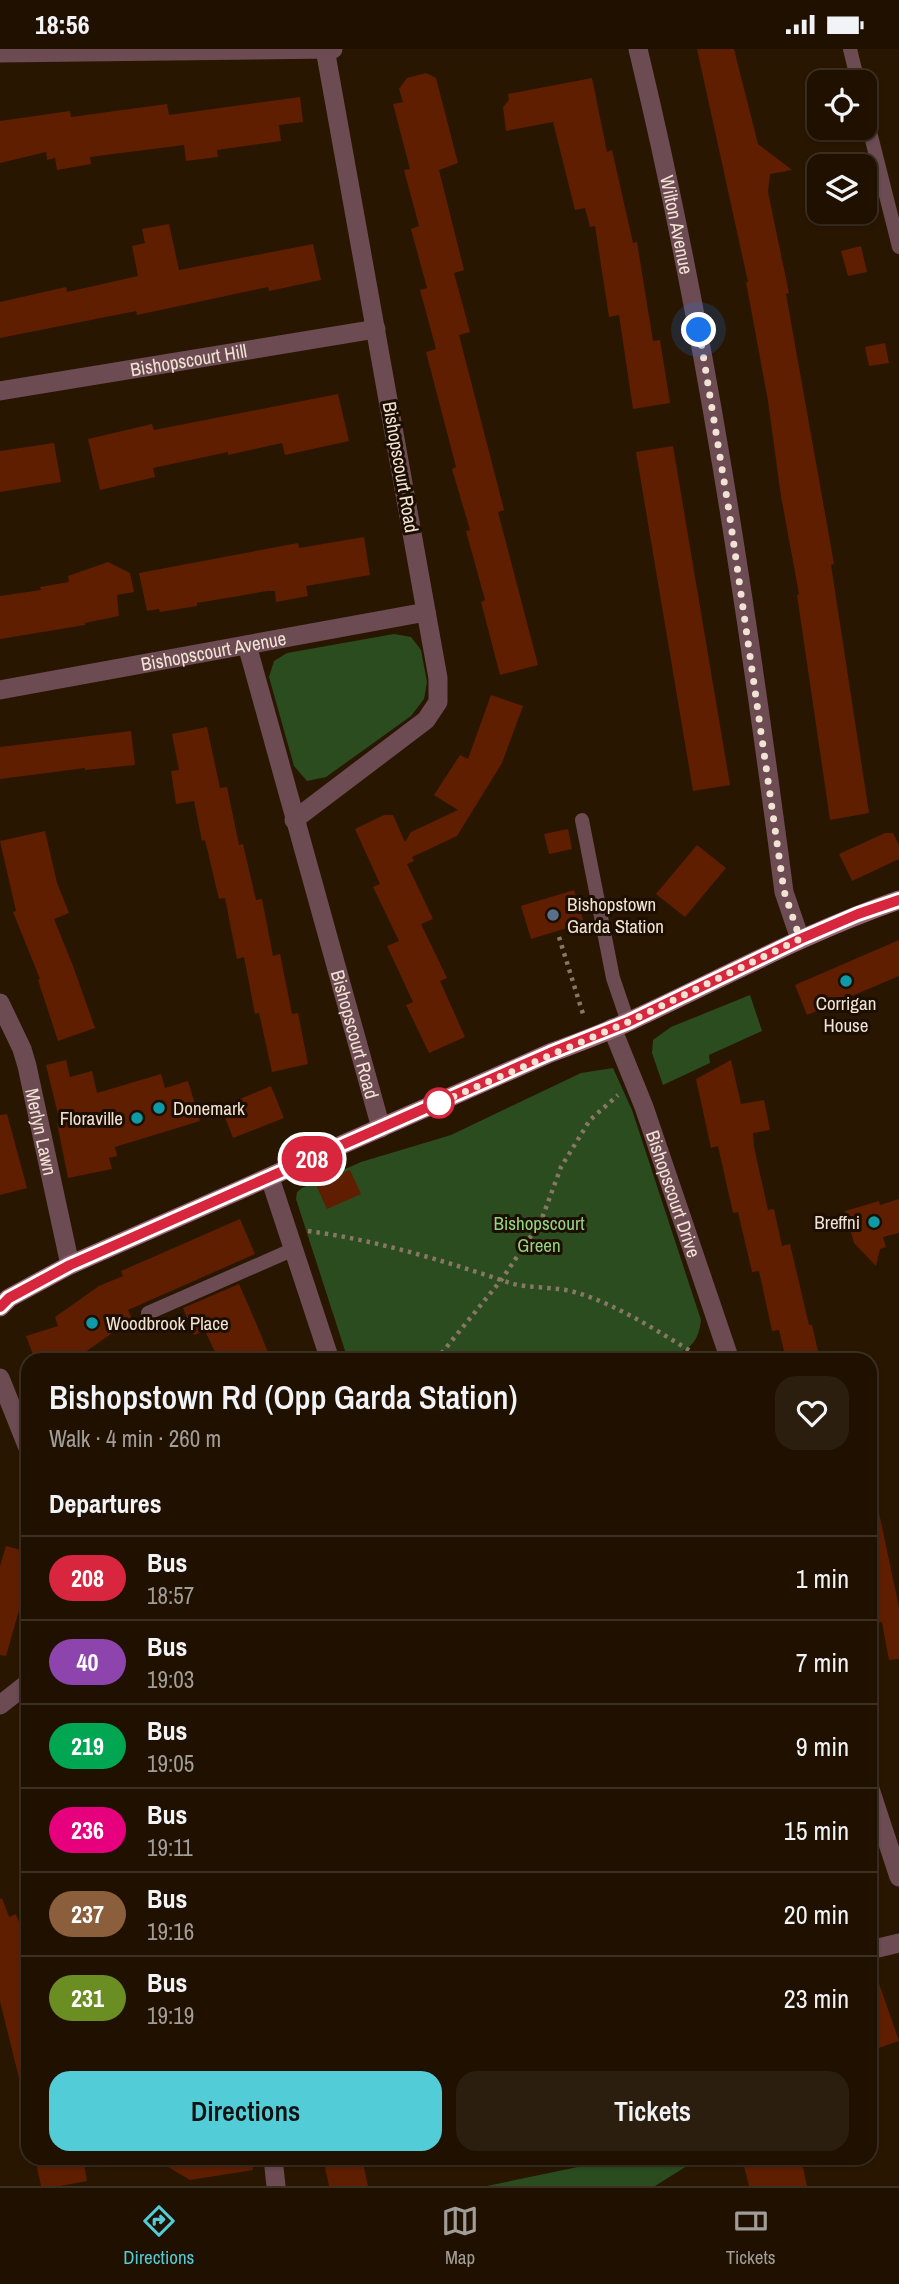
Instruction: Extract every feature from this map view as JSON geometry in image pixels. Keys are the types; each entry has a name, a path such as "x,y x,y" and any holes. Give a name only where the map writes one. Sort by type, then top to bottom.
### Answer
{"main road":[{"path":"858,914 899,891"},
{"path":"0,1307 9,1298 70,1265 620,1025 800,939 899,900"}],"street":[{"name":"Bishopscourt Road","path":"294,820 426,720 438,702 438,678 325,49"},
{"path":"0,53 333,49"},
{"name":"Wilton Avenue","path":"638,49 671,188 695,312 729,511 784,891 800,939"},
{"name":"Bishopscourt Hill","path":"0,391 376,329"},
{"name":"Bishopscourt Avenue","path":"0,690 426,613"},
{"name":"Bishopscourt Road","path":"247,645 381,1128"},
{"name":"Merlyn Lawn","path":"0,1003 26,1062 70,1265"},
{"name":"Bishopscourt Drive","path":"620,1025 634,1082 720,1353"},
{"path":"270,1178 328,1353"},
{"path":"0,1378 21,1430"},
{"path":"0,1705 21,1688"},
{"path":"877,1810 899,1877"},
{"path":"877,1948 899,1943"},
{"path":"274,2165 276,2186"}],"lane":[{"path":"850,49 855,70"},
{"path":"872,140 899,247"},
{"path":"582,820 620,1025"},
{"path":"148,1313 293,1249"}],"path":[{"path":"559,937 583,1014"},
{"path":"442,1353 502,1279 541,1220 561,1167 590,1120 634,1082"},
{"path":"287,1228 346,1236 512,1284 554,1287 580,1294 628,1314 693,1353"}],"green space":[{"path":"394,634 411,637 421,650 427,682 424,699 411,716 326,777 307,781 294,766 269,677 274,661 287,653"},
{"path":"750,995 762,1031 709,1055 710,1063 663,1085 652,1053 653,1040 671,1027"},
{"name":"Bishopscourt Green","path":"613,1068 632,1110 701,1320 693,1343 678,1353 346,1353 296,1199 297,1192 361,1162 451,1135 581,1073"},
{"path":"588,2165 687,2166 655,2186 487,2186"}],"building":[{"path":"697,49 734,49 758,144 792,170 770,174 768,192 789,293 786,294 834,564 831,565 869,813 830,820 797,595 799,594 748,282"},
{"path":"426,73 436,78 458,163 439,170 464,270 454,273 470,332 459,335 504,510 498,512 538,665 500,675 481,602 485,600 466,531 470,530 452,469 456,467 426,352 436,349 420,290 427,288 411,229 419,226 404,170 410,169 393,104 403,102 399,89 407,78"},
{"path":"592,78 607,152 612,150 633,243 637,242 653,341 660,340 670,403 633,409 619,315 609,317 595,226 590,227 585,208 575,210 553,122 506,131 503,107 509,100 508,94"},
{"path":"300,97 303,122 279,125 281,141 217,150 218,157 186,161 184,145 90,157 91,164 57,170 55,158 47,160 46,152 0,163 0,121 70,111 71,117 167,104 169,115"},
{"path":"169,224 179,270 313,244 321,280 269,291 268,287 137,315 136,311 0,338 0,302 66,287 67,292 138,276 132,246 145,243 142,229"},
{"path":"861,246 867,272 848,276 841,251"},
{"path":"885,343 889,363 869,366 865,347"},
{"path":"338,394 349,441 285,455 282,443 228,455 228,452 153,468 155,477 100,490 88,439 152,424 154,430"},
{"path":"54,443 61,482 0,492 0,451"},
{"path":"673,446 730,785 693,791 636,452"},
{"path":"364,537 370,575 306,586 308,596 276,602 275,591 267,591 197,603 197,606 160,612 159,609 147,611 139,573 298,543 299,548"},
{"path":"108,562 130,573 134,592 117,595 119,616 85,625 0,639 0,596 41,590 40,587 69,582 68,576"},
{"path":"491,695 523,706 502,763 457,836 412,857 414,861 407,864 433,919 421,924 447,978 440,981 465,1037 429,1053 406,1005 413,1002 387,946 399,941 373,887 380,884 355,829 384,815 393,815 405,842 411,832 458,810 434,795 460,755 468,759"},
{"path":"207,727 220,788 227,787 239,845 243,844 256,900 262,899 273,956 280,954 292,1014 298,1013 308,1064 272,1072 259,1013 255,1014 244,957 237,959 225,898 219,899 205,840 202,841 194,801 176,804 171,771 179,770 172,734"},
{"path":"131,731 135,765 85,768 0,779 0,747"},
{"path":"568,829 572,849 549,854 544,834"},
{"path":"45,831 57,883 69,913 54,919 95,1028 58,1041 38,980 40,979 13,912 16,911 0,841"},
{"path":"885,833 893,833 899,845 899,859 852,881 839,854"},
{"path":"697,845 726,868 685,917 656,894"},
{"name":"Bishopstown Garda Station","path":"574,890 584,923 531,939 521,906"},
{"path":"899,940 899,976 807,1015 795,985"},
{"path":"66,1060 70,1077 92,1071 97,1093 161,1074 165,1088 188,1081 200,1121 115,1147 117,1156 109,1158 112,1169 68,1178 57,1123 60,1123 46,1065"},
{"path":"731,1060 741,1104 764,1100 770,1130 753,1133 754,1147 768,1210 774,1209 782,1246 790,1244 818,1353 784,1353 779,1330 772,1331 759,1271 752,1272 738,1212 733,1213 718,1146 711,1148 696,1079"},
{"path":"271,1086 284,1118 233,1138 221,1107"},
{"path":"7,1114 27,1188 0,1195 0,1115"},
{"path":"350,1170 361,1194 327,1209 316,1185"},
{"name":"Breffni","path":"899,1199 899,1233 883,1237 886,1247 880,1249 876,1266 854,1243 845,1211 879,1201 880,1205"},
{"path":"240,1219 255,1254 128,1310 132,1319 84,1353 32,1353 26,1336 58,1326 55,1317 99,1286 123,1276 121,1271"},
{"path":"239,1284 268,1353 216,1353 205,1331 194,1335 183,1308"},
{"path":"877,1513 899,1607 899,1659 889,1660 882,1622 877,1623"},
{"path":"6,1546 21,1550 21,1604 6,1656 0,1655 0,1566"},
{"path":"2,1898 9,1917 16,1914 21,1928 20,2082 0,2001"},
{"path":"877,1978 899,2041 877,2049"},
{"path":"36,2165 84,2165 87,2181 41,2186"},
{"path":"165,2165 253,2165 253,2170 190,2180"},
{"path":"324,2165 364,2165 368,2186 329,2186"},
{"path":"744,2165 802,2165 807,2186 749,2186"}],"bus line":[{"name":"208","path":"0,1307 9,1298 70,1265 550,1053 628,1022 819,930 899,900"}],"place":[{"name":"Bishopstown Garda Station","path":"553,915"},
{"name":"Corrigan House","path":"846,981"},
{"name":"Donemark","path":"159,1108"},
{"name":"Floraville","path":"137,1118"},
{"name":"Breffni","path":"874,1222"},
{"name":"Woodbrook Place","path":"92,1323"}],"route":[{"path":"439,1103 429,1107 550,1053 628,1022 800,939 784,891 765,745 699,330"}]}
